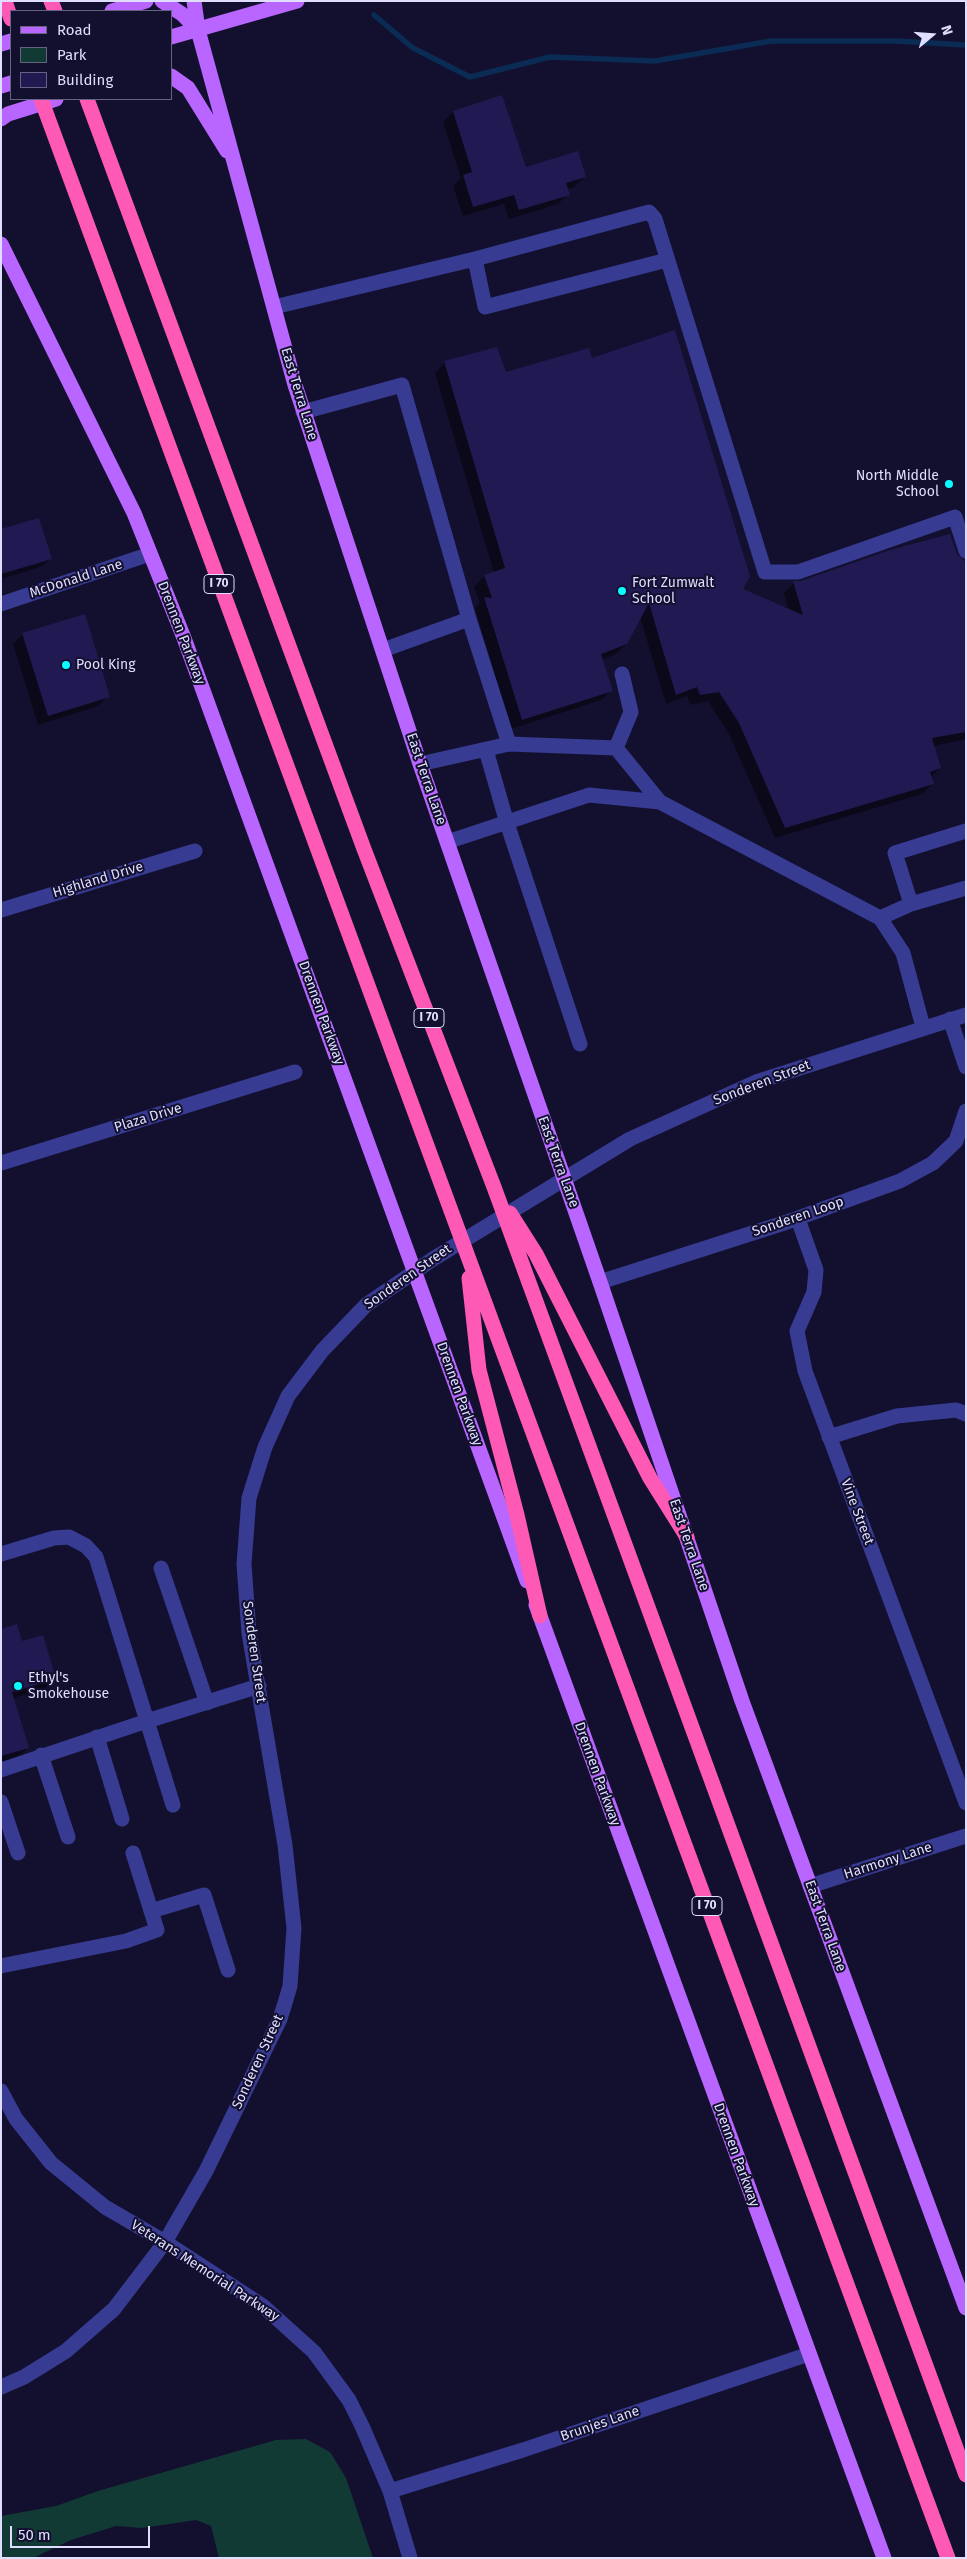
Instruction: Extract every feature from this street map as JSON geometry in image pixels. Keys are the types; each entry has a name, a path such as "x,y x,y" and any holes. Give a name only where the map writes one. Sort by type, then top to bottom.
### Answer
{"highway":[{"path":"5,1 10,16"},
{"name":"I 70","path":"40,100 948,2558"},
{"name":"I 70","path":"89,104 364,849 494,1187 966,2476"},
{"path":"494,1187 536,1254 650,1478 687,1537"},
{"path":"466,1254 479,1370 517,1515 540,1616"}],"main road":[{"path":"1,4 10,1"},
{"path":"115,10 146,1"},
{"path":"162,1 184,7 198,30"},
{"name":"East Terra Lane","path":"194,1 198,30 303,412 420,764 600,1282 742,1701 966,2308"},
{"path":"172,36 297,1"},
{"path":"172,34 184,7"},
{"path":"172,77 188,88 199,102 238,170"},
{"path":"1,119 8,114 53,100"},
{"name":"Drennen Parkway","path":"1,244 134,513 187,647 884,2558"}],"street":[{"path":"274,306 499,253 648,212 655,219 765,572 798,572 955,517 966,550"},
{"path":"474,259 485,307 667,260"},
{"path":"303,412 402,385 469,619 509,744"},
{"name":"McDonald Lane","path":"1,604 150,554"},
{"path":"382,650 469,619"},
{"path":"616,748 631,712 622,674"},
{"path":"420,764 509,744 616,748 660,802"},
{"path":"486,750 507,823 580,1044"},
{"path":"447,842 589,795 660,802 880,918 903,953 923,1027"},
{"path":"911,904 896,853 966,831"},
{"name":"Highland Drive","path":"1,910 195,851"},
{"path":"880,918 911,904 966,888"},
{"name":"Sonderen Street","path":"1,2387 24,2377 66,2351 114,2309 165,2242 206,2171 280,2019 290,1986 294,1928 291,1900 285,1845 249,1633 244,1564 248,1498 265,1447 288,1396 322,1351 366,1305 458,1243 630,1139 756,1082 923,1027 966,1015"},
{"path":"950,1019 966,1067"},
{"name":"Plaza Drive","path":"1,1164 295,1072"},
{"name":"Sonderen Loop","path":"600,1282 798,1218 900,1181 933,1163 956,1141 966,1112"},
{"name":"Vine Street","path":"798,1218 816,1270 814,1292 797,1331 805,1371 962,1778 966,1803"},
{"path":"829,1437 898,1416 956,1410 966,1414"},
{"path":"1,1554 54,1538 69,1538 86,1546 96,1557 173,1805"},
{"path":"161,1568 207,1702"},
{"path":"1,1770 96,1737 258,1686"},
{"path":"96,1737 122,1819"},
{"path":"41,1755 68,1837"},
{"path":"1,1802 18,1853"},
{"name":"Harmony Lane","path":"810,1886 966,1836"},
{"path":"1,1966 126,1941 157,1930 133,1853"},
{"path":"151,1911 204,1895 228,1970"},
{"name":"Veterans Memorial Parkway","path":"1,2092 16,2119 51,2163 105,2207 165,2242 264,2306 314,2352 349,2400 390,2491 410,2558"},
{"name":"Brunjes Lane","path":"390,2491 523,2450 809,2354"}],"green space":[{"path":"306,2439 330,2452 346,2478 373,2558 219,2558 211,2526 196,2520 142,2528 116,2526 71,2540 33,2558 1,2558 1,2516 56,2506 98,2491 276,2440"}],"building":[{"path":"502,95 526,167 578,151 586,177 566,183 570,195 519,210 514,195 473,207 463,175 472,172 453,111"},
{"path":"675,330 750,576 743,589 803,615 793,581 801,581 890,550 950,534 957,554 964,560 966,565 966,732 932,738 941,768 930,772 934,784 785,828 739,723 719,692 700,695 697,687 676,695 649,603 627,644 601,654 613,691 522,720 484,597 492,598 484,575 505,568 444,361 497,347 506,372 589,348 592,358"},
{"path":"39,518 52,559 1,574 1,529"},
{"name":"Pool King","path":"85,614 110,697 48,716 22,633"},
{"name":"Ethyl's Smokehouse","path":"17,1624 22,1641 43,1635 56,1679 12,1692 29,1748 1,1756 1,1629"}],"waterway":[{"path":"374,15 413,48 470,77 550,57 655,61 771,41 897,41 966,45"}],"place":[{"name":"North Middle School","path":"949,484"},
{"name":"Fort Zumwalt School","path":"622,591"},
{"name":"Pool King","path":"66,665"},
{"name":"Ethyl's Smokehouse","path":"18,1686"}]}
